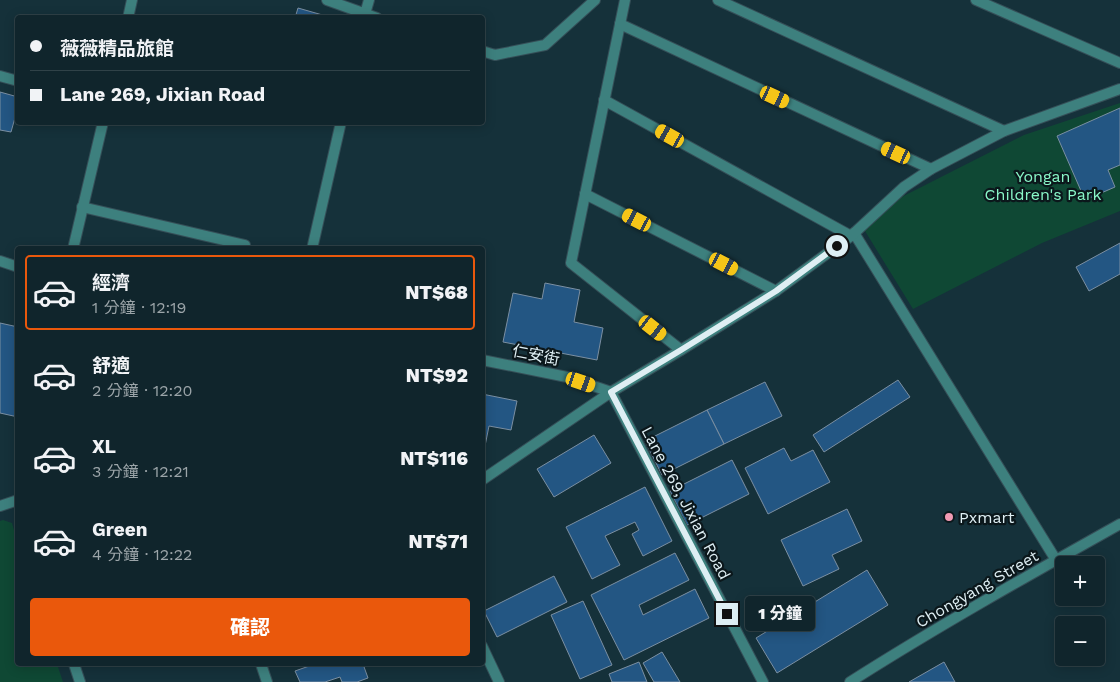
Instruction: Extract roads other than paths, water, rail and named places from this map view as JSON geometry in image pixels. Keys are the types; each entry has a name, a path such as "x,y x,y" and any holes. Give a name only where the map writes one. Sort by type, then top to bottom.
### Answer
{"street":[{"path":"129,15 132,0"},
{"path":"327,0 363,15"},
{"path":"365,15 369,0"},
{"path":"485,53 495,55 545,45 595,0"},
{"path":"625,0 571,263 681,350"},
{"path":"718,0 1004,131"},
{"path":"976,0 1120,63"},
{"path":"620,24 931,169"},
{"path":"0,76 15,80"},
{"path":"485,478 611,392 776,291 853,235 904,187 931,169 1004,131 1120,89"},
{"path":"604,100 853,235 1055,558"},
{"path":"74,246 101,125"},
{"path":"313,246 339,125"},
{"path":"585,194 776,291"},
{"path":"82,207 245,245"},
{"path":"0,261 15,266"},
{"name":"仁安街","path":"485,361 567,376 611,392"},
{"name":"Lane 269, Jixian Road","path":"611,392 763,682"},
{"path":"0,506 15,501"},
{"name":"Chongyang Street","path":"1063,556 1120,524"},
{"name":"Chongyang Street","path":"850,682 1055,561"},
{"path":"485,652 499,682"},
{"path":"75,666 80,682"},
{"path":"262,666 267,682"}],"place":[{"name":"Pxmart","path":"949,517"}],"park label":[{"name":"Yongan Children's Park","path":"1043,185"}]}
